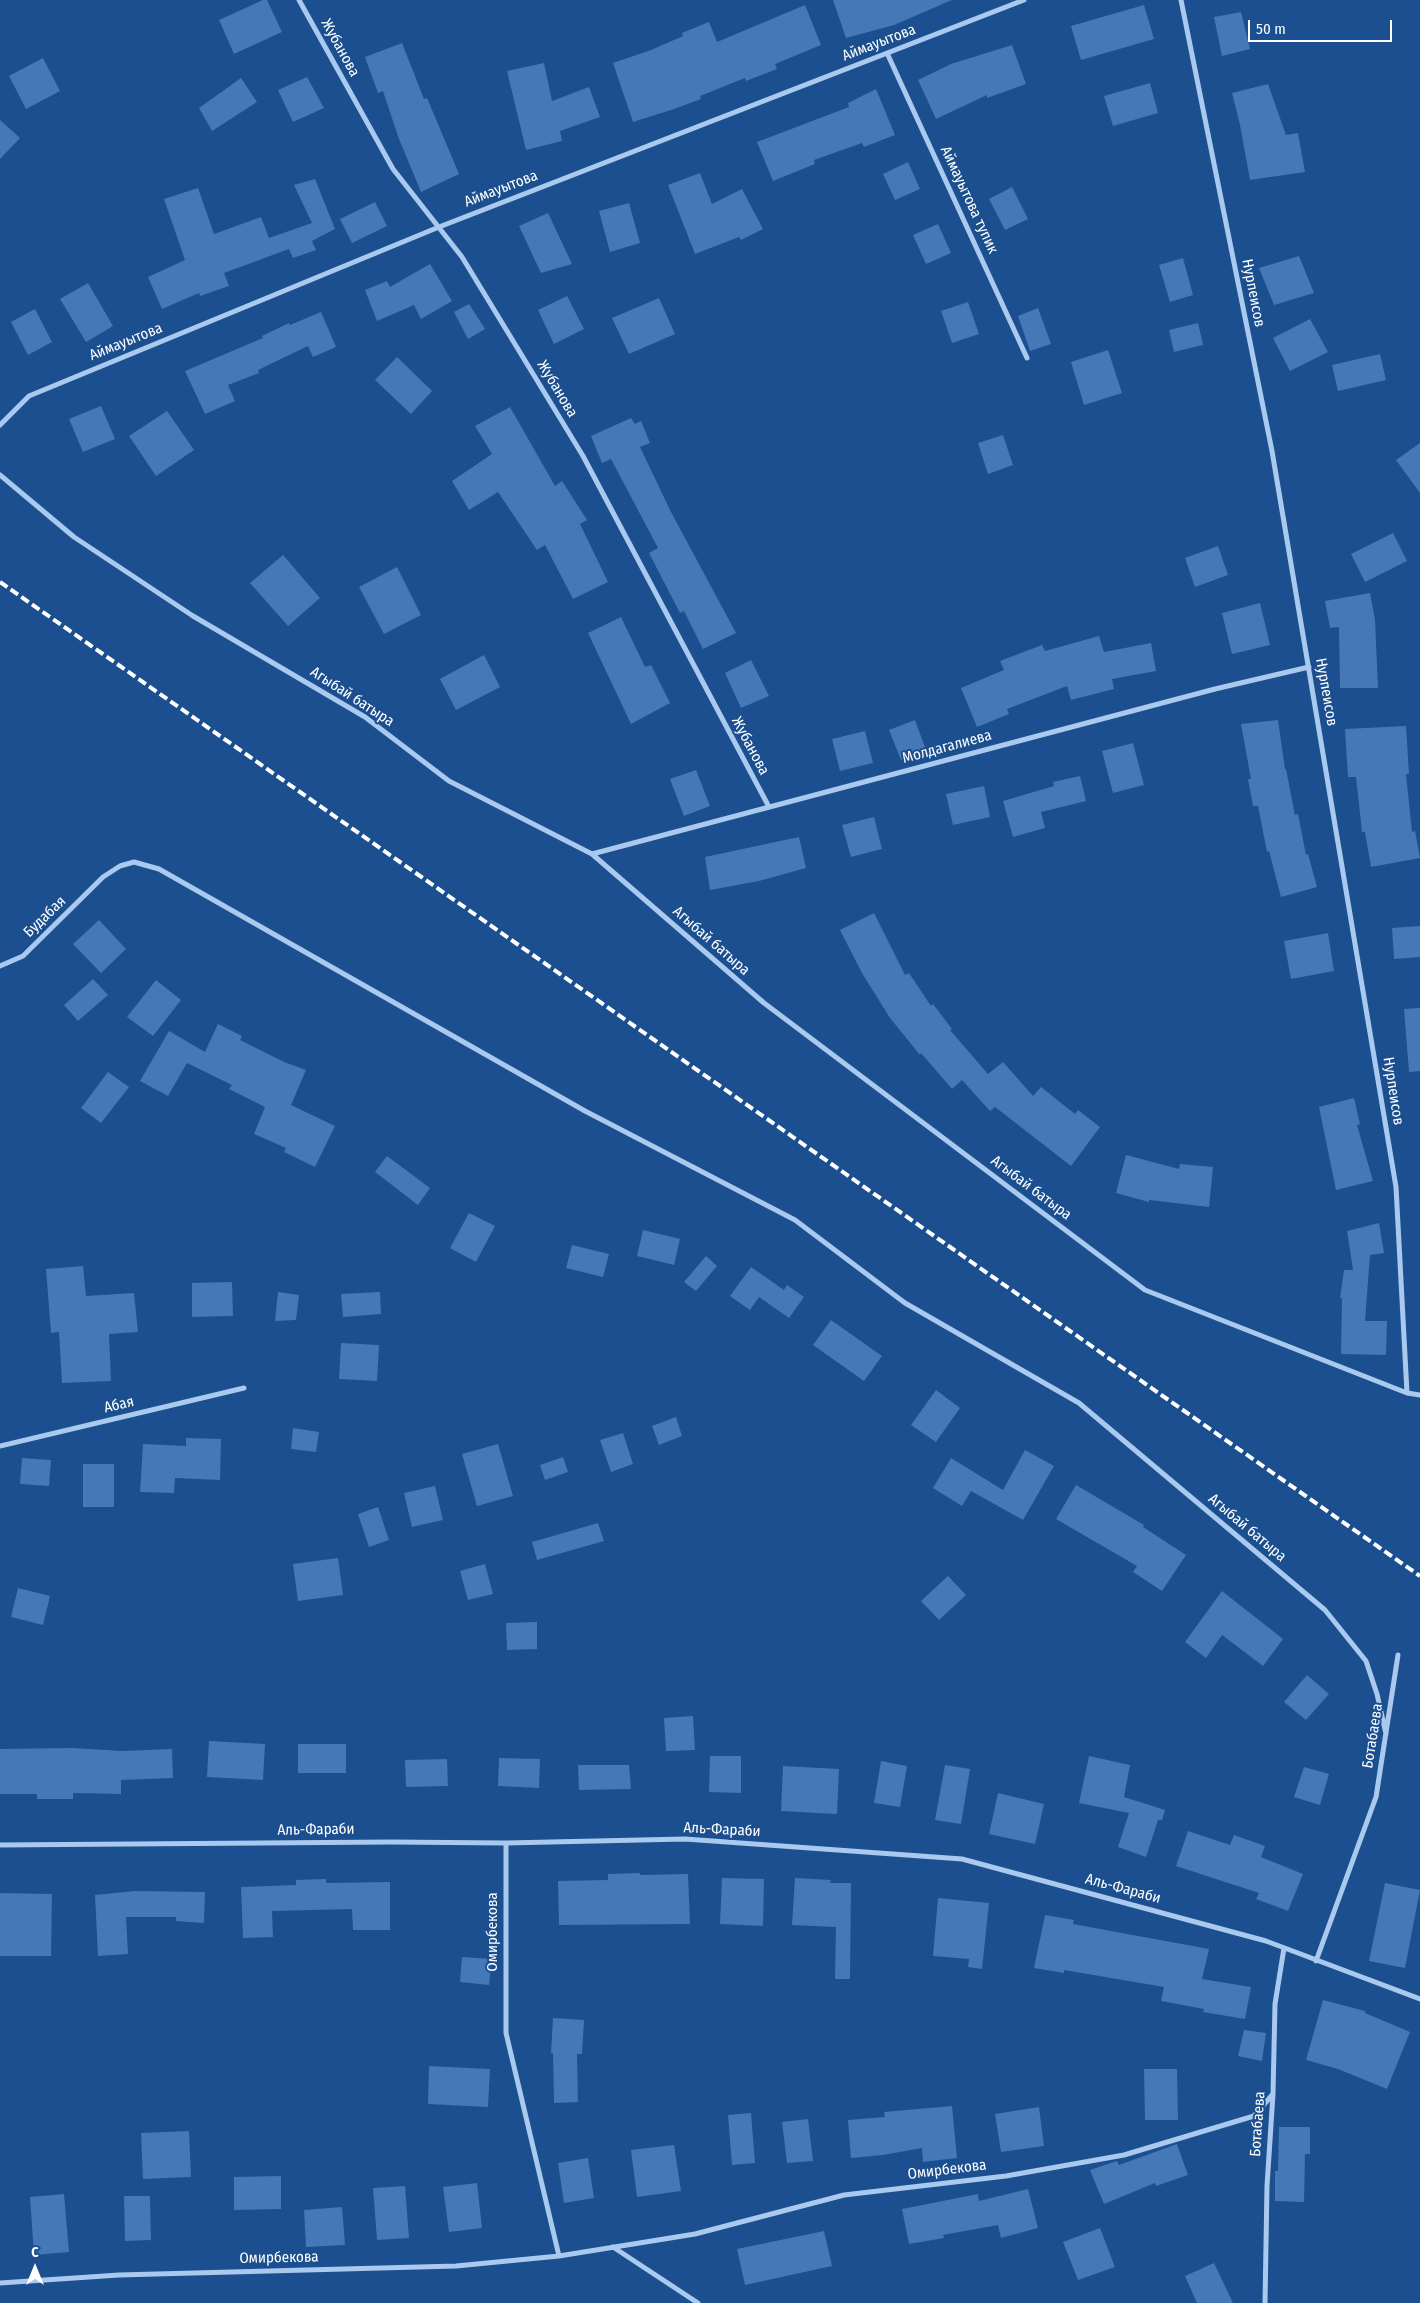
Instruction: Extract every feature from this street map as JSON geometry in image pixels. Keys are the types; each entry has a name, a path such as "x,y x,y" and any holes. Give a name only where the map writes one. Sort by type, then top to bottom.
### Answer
{"street":[{"name":"Жубанова","path":"298,0 393,169 462,256 583,456 769,807"},
{"name":"Аймауытова","path":"0,425 29,396 439,226 1024,0"},
{"name":"Нурпеисов","path":"1181,0 1272,450 1396,1187 1407,1393"},
{"name":"Аймауытова тупик","path":"888,53 1027,358"},
{"name":"Агыбай батыра","path":"0,475 74,537 193,616 365,717 449,781 592,854 764,1003 1146,1290 1407,1393 1420,1395"},
{"name":"Молдагалиева","path":"592,854 1215,688 1309,667"},
{"name":"Агыбай батыра","path":"103,877 120,866 134,862 159,869 585,1111 795,1220 905,1302 1079,1403 1325,1610 1366,1661 1377,1694 1386,1734"},
{"name":"Будабая","path":"0,966 23,956 103,877"},
{"name":"Абая","path":"0,1446 244,1388"},
{"name":"Ботабаева","path":"1316,1960 1376,1797 1398,1655"},
{"name":"Аль-Фараби","path":"0,1845 506,1843 685,1839 962,1858 1266,1941 1420,1999"},
{"name":"Омирбекова","path":"506,1843 506,2034 559,2256"},
{"name":"Ботабаева","path":"1265,2303 1267,2186 1273,2094 1275,2004 1284,1948"},
{"name":"Омирбекова","path":"0,2283 119,2275 456,2266 559,2256 695,2234 844,2195 1006,2176 1124,2154 1254,2116 1273,2094"},
{"path":"612,2247 698,2303"}],"building":[{"path":"263,0 267,0 282,32 234,54 219,20"},
{"path":"833,0 952,0 894,25 846,38"},
{"path":"805,5 821,45 775,64 777,69 746,81 745,78 700,96 701,99 633,122 613,63 651,50 683,36 682,33 709,22 717,42"},
{"path":"1144,5 1154,39 1081,60 1071,26"},
{"path":"1241,12 1250,49 1222,56 1214,17"},
{"path":"402,43 424,99 427,98 459,174 421,192 399,139 383,91 378,93 365,57"},
{"path":"1012,45 1026,84 987,98 987,95 936,119 918,80 951,64"},
{"path":"43,58 60,91 26,109 9,76"},
{"path":"544,63 552,101 589,87 600,117 560,131 562,141 526,150 507,71"},
{"path":"307,77 324,108 293,122 278,90"},
{"path":"241,78 257,102 212,131 199,108"},
{"path":"1150,83 1158,113 1113,126 1104,96"},
{"path":"1268,84 1286,135 1298,133 1305,172 1250,180 1232,93"},
{"path":"876,89 895,135 864,147 862,143 814,160 815,164 773,181 757,142 849,107 848,103"},
{"path":"0,120 20,138 0,159"},
{"path":"908,162 920,189 895,200 883,174"},
{"path":"700,173 712,204 742,189 763,229 741,240 739,237 695,254 668,185"},
{"path":"315,179 335,229 312,241 316,250 293,258 289,249 224,273 229,286 200,296 199,293 162,309 148,277 185,260 164,199 198,188 214,234 261,217 269,238 312,223 294,185"},
{"path":"1012,187 1028,219 1005,230 989,199"},
{"path":"375,202 387,226 352,243 340,219"},
{"path":"629,203 640,243 610,252 599,211"},
{"path":"548,213 572,264 541,273 519,226"},
{"path":"938,224 951,253 926,264 913,235"},
{"path":"1299,256 1314,293 1274,305 1259,268"},
{"path":"1183,258 1193,295 1170,302 1159,265"},
{"path":"430,264 452,301 421,319 414,305 377,321 365,290 387,281 390,287"},
{"path":"88,283 113,326 86,342 60,299"},
{"path":"567,296 584,329 554,344 538,310"},
{"path":"659,298 675,334 629,354 612,318"},
{"path":"968,302 979,334 952,343 941,311"},
{"path":"469,304 485,329 468,339 454,312"},
{"path":"1038,308 1051,344 1030,351 1018,316"},
{"path":"35,309 52,342 28,355 11,322"},
{"path":"321,312 336,347 313,357 308,346 258,370 259,373 228,385 235,401 205,414 185,371 263,338 262,336 289,323 290,325"},
{"path":"1310,319 1328,352 1290,371 1273,338"},
{"path":"1198,323 1203,345 1174,352 1169,330"},
{"path":"1108,350 1122,393 1084,405 1071,362"},
{"path":"1380,354 1386,380 1338,391 1332,365"},
{"path":"397,357 432,391 411,414 375,380"},
{"path":"101,406 115,439 83,452 69,419"},
{"path":"510,407 555,486 562,481 587,520 580,524 608,582 573,599 545,545 537,550 498,492 469,510 452,481 492,454 475,426"},
{"path":"167,411 194,450 156,476 129,436"},
{"path":"631,418 635,424 641,421 650,443 640,447 671,512 736,633 703,649 684,611 680,613 649,553 658,548 611,459 602,463 591,436"},
{"path":"1003,435 1013,465 988,474 978,443"},
{"path":"1420,443 1420,493 1396,460"},
{"path":"1393,533 1407,561 1365,582 1351,554"},
{"path":"1218,546 1228,575 1195,587 1185,558"},
{"path":"283,555 320,598 288,626 250,583"},
{"path":"397,567 421,615 384,634 359,587"},
{"path":"1370,593 1375,620 1378,688 1340,688 1339,627 1330,628 1325,601"},
{"path":"1260,603 1270,645 1232,654 1222,613"},
{"path":"621,617 645,667 651,665 670,703 631,724 588,633"},
{"path":"1099,636 1104,652 1151,643 1156,671 1112,679 1114,689 1071,700 1067,686 1007,709 1009,714 977,727 961,688 1004,670 1000,661 1042,645 1045,651"},
{"path":"484,655 500,687 456,710 440,679"},
{"path":"751,660 769,696 741,708 725,673"},
{"path":"915,720 926,750 901,760 889,730"},
{"path":"1278,720 1285,769 1295,815 1298,814 1306,855 1308,854 1317,887 1281,897 1269,851 1267,852 1258,806 1253,806 1248,779 1251,779 1241,724"},
{"path":"1406,726 1409,774 1406,774 1412,832 1415,831 1420,858 1371,867 1365,832 1362,832 1356,777 1348,777 1345,729"},
{"path":"865,731 873,763 840,771 832,739"},
{"path":"1133,743 1144,785 1113,793 1102,751"},
{"path":"696,770 710,806 684,816 670,779"},
{"path":"1080,776 1086,801 1041,812 1045,828 1013,837 1003,801 1054,786 1053,782"},
{"path":"984,786 990,817 953,825 946,794"},
{"path":"874,817 882,849 851,857 842,825"},
{"path":"799,837 806,868 759,881 710,890 705,857"},
{"path":"874,913 905,975 909,973 931,1006 933,1004 952,1029 950,1030 988,1074 1003,1062 1033,1096 1041,1087 1075,1114 1078,1110 1100,1127 1071,1166 995,1107 990,1111 962,1080 952,1089 921,1053 920,1055 890,1018 862,973 840,930"},
{"path":"99,920 126,949 101,973 73,944"},
{"path":"1420,926 1420,957 1394,959 1392,928"},
{"path":"1328,933 1334,971 1291,979 1284,941"},
{"path":"93,979 108,995 78,1021 64,1005"},
{"path":"156,980 181,1000 153,1036 127,1017"},
{"path":"1420,1008 1420,1071 1409,1072 1404,1009"},
{"path":"218,1024 242,1036 240,1040 284,1062 306,1070 291,1105 335,1126 315,1167 284,1152 286,1148 254,1134 265,1107 229,1089 232,1085 187,1063 168,1096 140,1081 169,1031 205,1052"},
{"path":"108,1072 129,1087 101,1123 81,1108"},
{"path":"1354,1098 1360,1124 1357,1125 1373,1181 1336,1190 1319,1107"},
{"path":"1126,1155 1179,1169 1180,1164 1213,1167 1209,1207 1149,1200 1149,1202 1116,1193"},
{"path":"387,1156 430,1188 418,1205 375,1172"},
{"path":"469,1213 495,1226 476,1262 450,1248"},
{"path":"1379,1223 1384,1253 1370,1255 1365,1321 1387,1321 1386,1355 1341,1354 1342,1298 1340,1298 1344,1270 1353,1270 1347,1231"},
{"path":"643,1230 680,1239 674,1265 637,1256"},
{"path":"572,1245 609,1254 603,1277 566,1268"},
{"path":"706,1256 717,1266 696,1291 684,1282"},
{"path":"83,1266 86,1296 134,1293 138,1332 109,1334 111,1381 62,1383 59,1332 51,1333 46,1269"},
{"path":"751,1267 784,1290 787,1285 804,1297 789,1318 759,1297 750,1310 730,1296"},
{"path":"232,1282 233,1316 192,1317 192,1283"},
{"path":"278,1292 299,1295 296,1320 275,1321"},
{"path":"380,1292 381,1314 343,1317 341,1294"},
{"path":"831,1320 882,1356 864,1381 813,1345"},
{"path":"341,1343 379,1345 377,1381 339,1379"},
{"path":"936,1390 960,1408 936,1442 911,1425"},
{"path":"676,1417 682,1436 659,1445 652,1426"},
{"path":"293,1428 319,1432 316,1452 291,1449"},
{"path":"623,1433 633,1464 611,1472 600,1440"},
{"path":"186,1438 221,1439 220,1480 175,1478 174,1493 140,1492 143,1444 186,1446"},
{"path":"498,1444 513,1496 477,1506 462,1454"},
{"path":"1025,1450 1054,1466 1023,1520 971,1491 962,1506 933,1488 951,1458 1003,1490"},
{"path":"563,1457 568,1472 545,1480 540,1465"},
{"path":"22,1458 51,1460 49,1486 20,1484"},
{"path":"83,1464 114,1464 114,1507 83,1507"},
{"path":"1076,1485 1144,1525 1143,1527 1186,1555 1162,1591 1133,1572 1137,1566 1056,1519"},
{"path":"435,1486 443,1520 412,1527 404,1493"},
{"path":"378,1507 389,1540 369,1547 358,1514"},
{"path":"598,1523 604,1541 537,1560 532,1542"},
{"path":"338,1558 343,1595 298,1601 293,1564"},
{"path":"485,1564 493,1594 468,1600 460,1571"},
{"path":"948,1576 966,1595 939,1620 921,1601"},
{"path":"18,1588 50,1596 43,1625 11,1617"},
{"path":"1222,1591 1283,1639 1263,1666 1222,1635 1206,1658 1185,1642"},
{"path":"537,1622 537,1649 507,1650 506,1623"},
{"path":"1307,1675 1329,1694 1306,1720 1284,1702"},
{"path":"693,1716 695,1750 666,1751 664,1718"},
{"path":"209,1741 265,1744 263,1780 207,1777"},
{"path":"298,1744 346,1744 346,1773 298,1773"},
{"path":"73,1748 122,1751 172,1749 173,1778 121,1780 121,1794 73,1793 73,1799 37,1799 37,1794 0,1794 0,1749"},
{"path":"710,1756 741,1756 741,1793 709,1792"},
{"path":"1089,1756 1130,1765 1124,1797 1165,1810 1162,1820 1158,1820 1146,1857 1118,1847 1129,1813 1079,1803"},
{"path":"499,1758 540,1759 539,1788 498,1786"},
{"path":"447,1759 448,1786 406,1787 405,1760"},
{"path":"881,1761 907,1766 900,1807 874,1803"},
{"path":"578,1765 629,1765 631,1789 579,1790"},
{"path":"945,1765 970,1769 961,1824 935,1820"},
{"path":"783,1766 839,1769 837,1814 781,1811"},
{"path":"1304,1767 1329,1774 1320,1805 1294,1797"},
{"path":"998,1793 1044,1804 1035,1844 989,1834"},
{"path":"1188,1831 1230,1845 1234,1835 1265,1846 1261,1857 1303,1874 1288,1911 1256,1899 1259,1893 1176,1866"},
{"path":"640,1873 640,1875 688,1874 690,1924 559,1925 558,1881 608,1880 608,1874"},
{"path":"722,1878 764,1879 763,1926 720,1924"},
{"path":"795,1878 831,1880 830,1883 851,1883 850,1979 835,1979 836,1927 792,1925"},
{"path":"326,1879 326,1883 390,1882 390,1930 353,1930 352,1909 272,1911 273,1937 243,1938 241,1887 296,1885 296,1880"},
{"path":"1385,1883 1420,1890 1405,1968 1369,1961"},
{"path":"135,1891 205,1892 204,1923 176,1921 176,1917 126,1917 128,1954 98,1956 95,1895"},
{"path":"0,1893 52,1894 51,1956 0,1956"},
{"path":"938,1898 989,1903 982,1969 968,1967 969,1959 933,1956"},
{"path":"1045,1915 1074,1920 1073,1924 1209,1949 1202,1979 1251,1987 1245,2019 1203,2012 1204,2009 1161,2001 1164,1987 1064,1970 1064,1973 1034,1968"},
{"path":"462,1957 492,1959 489,1985 460,1982"},
{"path":"1323,2000 1365,2011 1365,2013 1410,2032 1387,2089 1338,2069 1306,2060"},
{"path":"553,2018 584,2020 582,2054 577,2054 578,2102 554,2103 553,2053 551,2053"},
{"path":"1244,2030 1266,2033 1262,2061 1238,2056"},
{"path":"429,2066 490,2069 488,2107 428,2104"},
{"path":"1144,2069 1177,2069 1178,2120 1145,2120"},
{"path":"952,2106 957,2158 923,2162 922,2148 851,2158 848,2120 885,2117 884,2112"},
{"path":"1039,2107 1044,2146 1001,2152 995,2114"},
{"path":"751,2113 755,2163 732,2165 728,2115"},
{"path":"808,2119 813,2161 787,2163 782,2122"},
{"path":"1279,2127 1310,2127 1310,2154 1305,2154 1304,2202 1275,2201 1275,2171 1278,2171"},
{"path":"189,2131 191,2177 143,2179 141,2133"},
{"path":"1177,2144 1188,2175 1156,2186 1155,2183 1104,2204 1090,2170 1117,2161 1119,2165"},
{"path":"674,2145 681,2191 637,2197 631,2150"},
{"path":"588,2158 594,2198 564,2203 558,2163"},
{"path":"281,2176 281,2209 234,2210 234,2177"},
{"path":"477,2183 482,2228 449,2232 443,2187"},
{"path":"405,2186 409,2238 377,2240 373,2188"},
{"path":"1028,2189 1038,2228 1001,2238 998,2225 943,2235 944,2238 909,2244 902,2209 978,2194 979,2201"},
{"path":"64,2194 69,2252 34,2255 30,2197"},
{"path":"124,2196 150,2196 151,2240 125,2241"},
{"path":"342,2207 345,2245 306,2247 304,2210"},
{"path":"1100,2228 1115,2267 1078,2280 1063,2242"},
{"path":"824,2231 832,2266 745,2285 737,2249"},
{"path":"1214,2263 1233,2303 1197,2303 1185,2276"}],"railway":[{"path":"0,582 1420,1576"}]}
